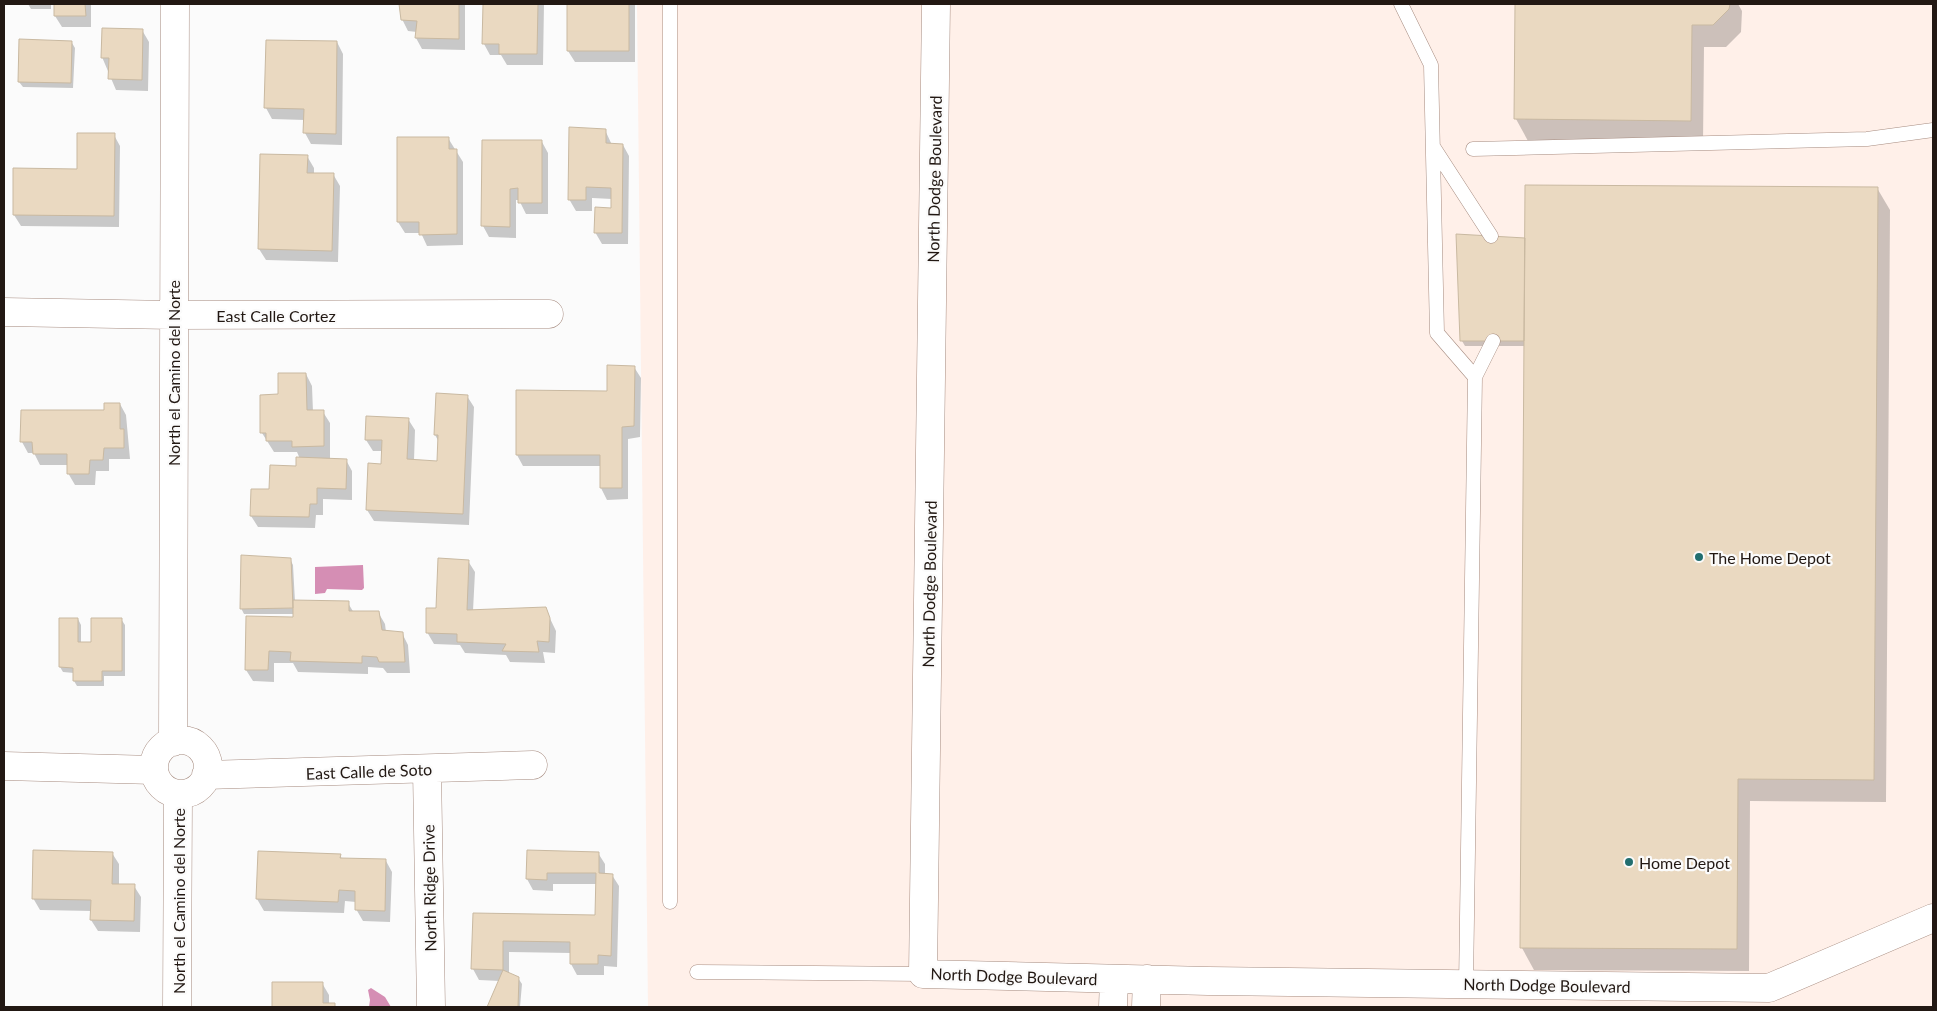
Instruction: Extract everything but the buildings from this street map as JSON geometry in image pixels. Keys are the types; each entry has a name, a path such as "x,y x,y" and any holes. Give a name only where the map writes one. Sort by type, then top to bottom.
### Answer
{"street":[{"name":"North el Camino del Norte","path":"173,742 175,4"},
{"name":"North Dodge Boulevard","path":"936,4 923,974 1147,980 1769,988 1933,918"},
{"name":"East Calle Cortez","path":"4,312 173,315 549,314"},
{"path":"182,740 197,746 207,760 206,775 202,784 195,790 178,794 162,786 154,770 154,761 158,752 164,746 173,742 182,740"},
{"path":"4,766 154,770"},
{"name":"East Calle de Soto","path":"206,775 533,766"},
{"name":"North Ridge Drive","path":"427,770 431,1007"},
{"name":"North el Camino del Norte","path":"177,1007 178,794"},
{"name":"North Dodge Boulevard","path":"1114,979 1114,1007"},
{"path":"1146,1007 1147,980"}],"lane":[{"path":"670,4 670,902"},
{"path":"1401,4 1431,65 1437,333 1475,377"},
{"path":"1473,149 1867,139 1933,130"},
{"path":"1434,148 1491,236"},
{"path":"1466,984 1475,377 1493,341"},
{"path":"697,972 923,974"}],"shaded area":[{"path":"637,4 1933,4 1933,1007 648,1007"},
{"path":"363,565 364,588 362,590 327,589 325,593 315,594 315,567"},
{"path":"371,988 385,997 391,1007 369,1007 368,990"}],"place":[{"name":"The Home Depot","path":"1699,557"},
{"name":"Home Depot","path":"1629,862"}]}
